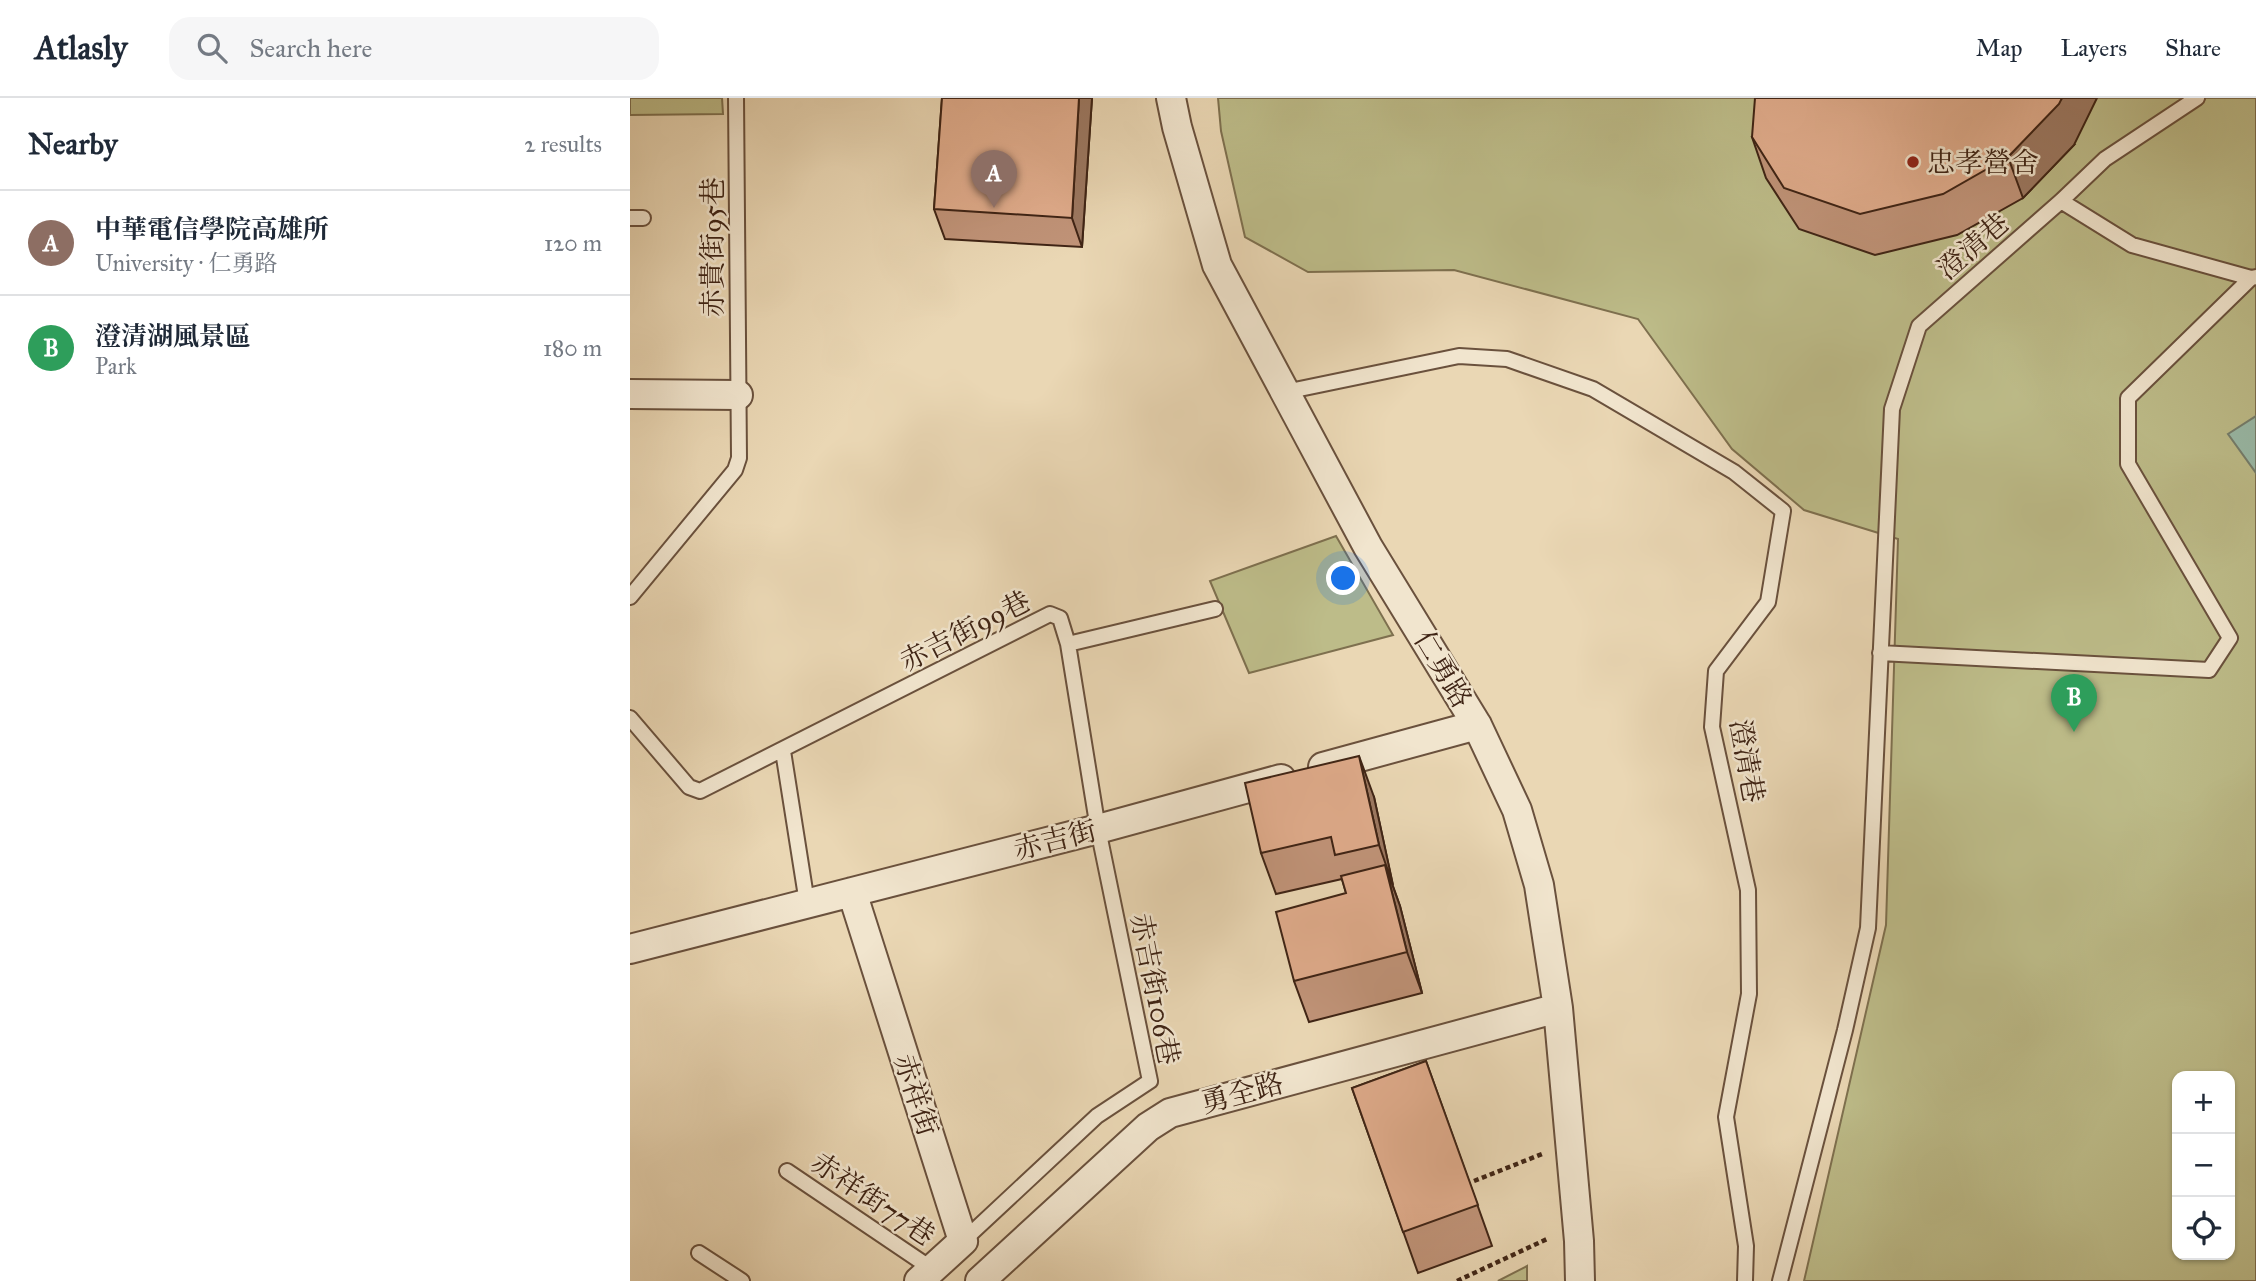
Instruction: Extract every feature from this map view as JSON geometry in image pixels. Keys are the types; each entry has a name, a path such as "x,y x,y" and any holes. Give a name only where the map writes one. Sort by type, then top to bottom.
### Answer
{"street":[{"name":"仁勇路","path":"1171,98 1217,265 1368,547 1477,725 1517,810 1539,885 1558,1007 1579,1241 1580,1281"},
{"path":"630,394 737,396"},
{"name":"赤吉街","path":"630,949 1098,829 1477,725"},
{"name":"赤祥街","path":"852,892 963,1241 987,1279"},
{"name":"勇全路","path":"987,1279 1148,1127 1170,1113 1558,1007"},
{"path":"926,1275 963,1241"}],"lane":[{"name":"赤貴街95巷","path":"630,597 735,470 739,458 736,98"},
{"name":"澄清巷","path":"1780,1281 1845,1030 1868,928 1892,409 1919,326 2105,159 2197,98"},
{"path":"2061,201 2132,245 2254,277"},
{"path":"1880,653 2209,670 2230,638 2128,464 2128,398 2254,277"},
{"name":"澄清巷","path":"1285,391 1459,356 1507,359 1593,389 1734,472 1783,511 1769,602 1716,671 1712,727 1748,890 1749,994 1726,1117 1746,1246 1745,1281"},
{"path":"1068,644 1215,610"},
{"name":"赤吉街99巷","path":"630,718 688,788 700,791 1050,614 1060,618 1068,644 1098,829"},
{"path":"783,751 807,903"},
{"name":"赤吉街106巷","path":"963,1241 1097,1116 1150,1082 1098,829"},
{"name":"赤祥街77巷","path":"787,1171 926,1275"},
{"path":"699,1253 742,1281"}],"path":[{"path":"1474,1181 1542,1154"},
{"path":"1457,1281 1547,1240"}],"shaded area":[{"path":"630,98 722,98 723,114 630,115"},
{"path":"1218,98 2256,98 2256,1281 1804,1281 1886,925 1898,539 1804,510 1732,449 1638,319 1454,270 1308,272 1245,237 1221,131"},
{"path":"2256,416 2256,473 2228,434"},
{"path":"1336,536 1393,635 1249,673 1210,581"},
{"path":"1527,1266 1527,1281 1498,1281"}],"building":[{"path":"942,98 1079,98 1072,218 934,209"},
{"name":"忠孝營舍","path":"1755,98 2062,98 2008,157 1943,194 1860,214 1784,188 1752,137"},
{"path":"1359,756 1379,845 1335,855 1331,837 1261,853 1245,783"},
{"path":"1385,865 1407,952 1294,981 1276,912 1346,893 1341,876"},
{"path":"1426,1061 1478,1205 1403,1232 1352,1088"}],"place":[{"name":"忠孝營舍","path":"1913,162"},
{"name":"中華電信學院高雄所","path":"994,208"},
{"name":"澄清湖風景區","path":"2074,732"}]}
